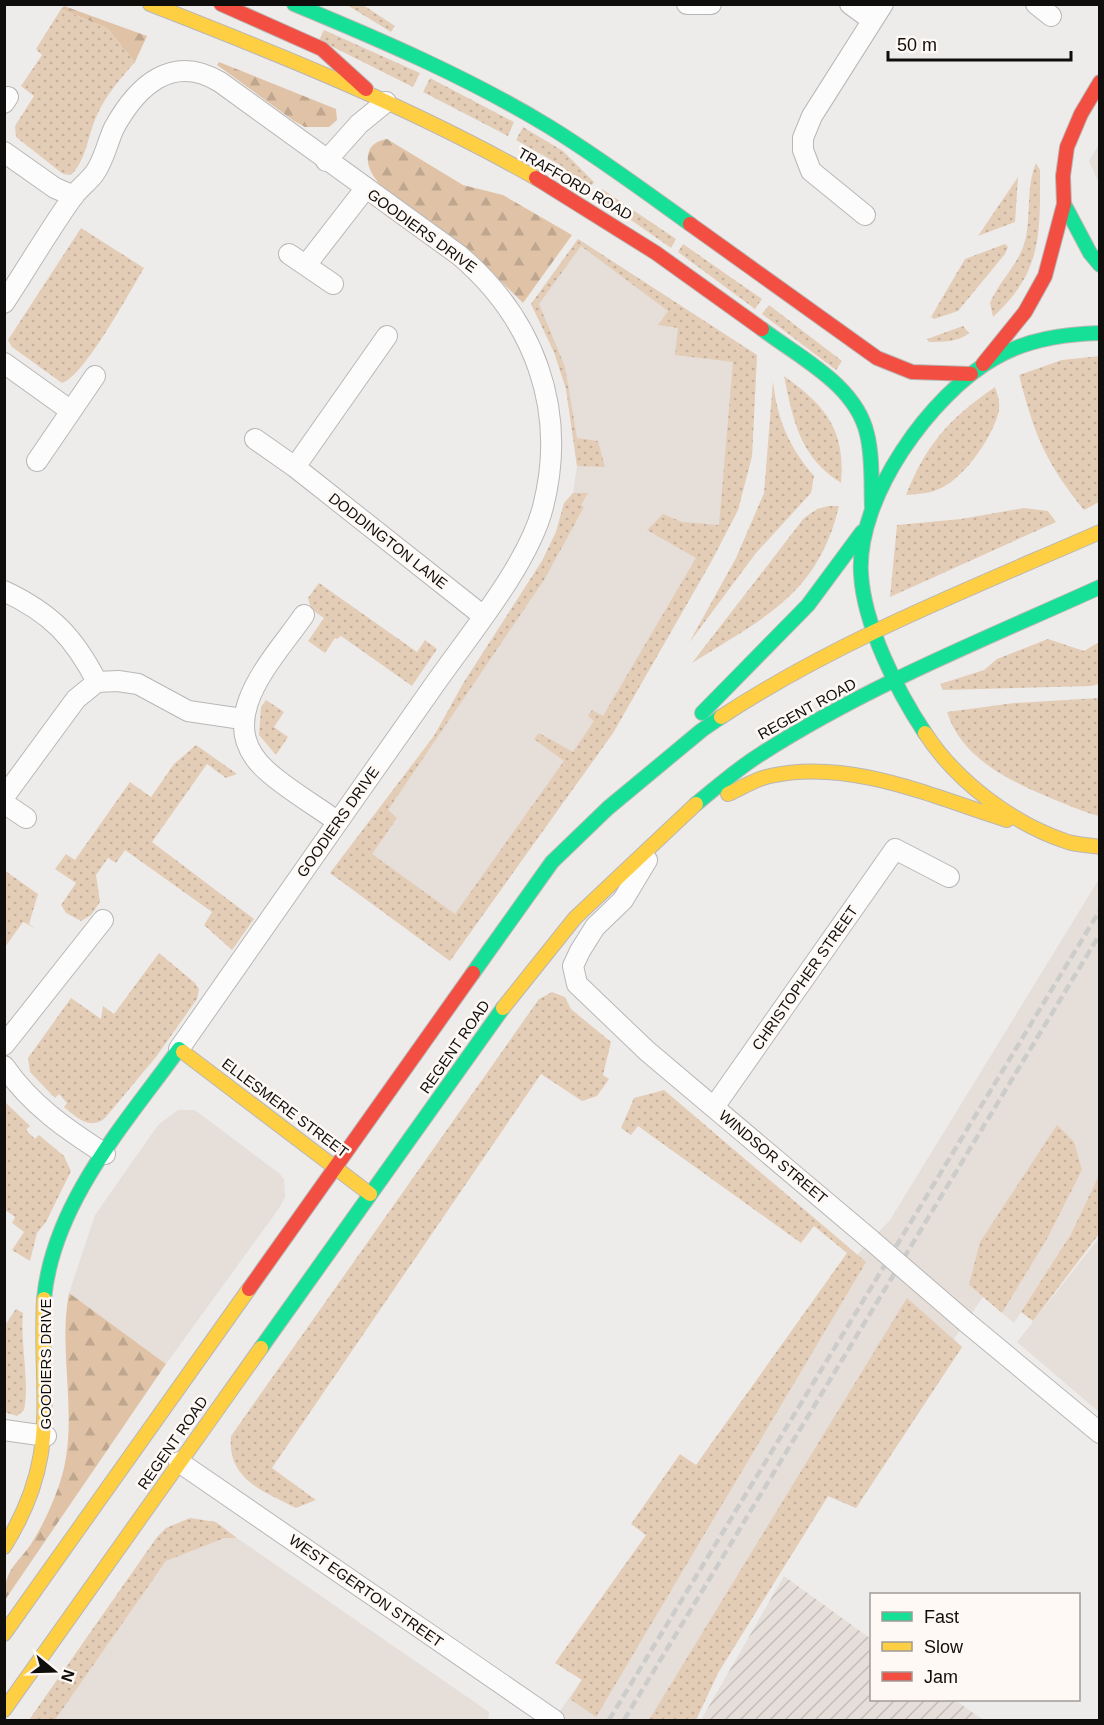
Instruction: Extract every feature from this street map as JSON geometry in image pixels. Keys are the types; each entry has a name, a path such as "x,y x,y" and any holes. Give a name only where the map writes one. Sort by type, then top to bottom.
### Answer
{"main road":[{"path":"221,4 322,49 380,99"},
{"name":"TRAFFORD ROAD","path":"294,4 462,80 581,148 877,358 912,372 938,371 971,374"},
{"path":"319,4 337,22"},
{"name":"TRAFFORD ROAD","path":"152,5 380,99 466,140 615,225 709,290 840,389 859,412 865,432 872,508"},
{"path":"1043,831 988,798 943,757 922,729 896,679 866,609 861,582 861,559 872,508 905,450 928,418 983,364 1036,295 1051,258 1064,204 1064,161 1067,147 1081,114 1100,82"},
{"path":"1064,204 1090,253 1100,265"},
{"path":"983,364 1032,342 1058,336 1100,333"},
{"path":"608,808 796,620 840,568 868,522"},
{"name":"REGENT ROAD","path":"4,1634 552,862 608,808 702,730 749,699 795,673 938,603 1100,532"},
{"name":"REGENT ROAD","path":"4,1710 519,985 575,918 685,812 759,755 827,714 896,679 1100,587"},
{"path":"685,812 772,775 821,771 859,776 1043,831 1069,842 1100,860"},
{"path":"1069,842 1100,847"},
{"path":"489,1001 519,985"},
{"name":"ELLESMERE STREET","path":"179,1049 370,1194"},
{"name":"GOODIERS DRIVE","path":"4,1547 37,1480 46,1436 44,1343 48,1270 66,1221 105,1154 179,1049"},
{"path":"336,1168 353,1165"}],"street":[{"path":"687,4 711,4"},
{"path":"850,4 877,12 806,126 803,150 805,161 818,180 865,215"},
{"name":"GOODIERS DRIVE","path":"4,303 74,196 95,173 114,128 132,101 152,80 170,72 196,70 206,74 459,255 483,275 501,296 520,326 543,382 551,428 549,475 542,509 531,538 515,567 482,615 179,1049"},
{"path":"326,161 380,99"},
{"path":"4,152 55,188 74,196"},
{"path":"306,265 365,189"},
{"path":"289,254 333,284"},
{"path":"295,467 387,336"},
{"path":"4,363 71,411"},
{"path":"37,461 95,376"},
{"name":"DODDINGTON LANE","path":"255,439 295,467 482,615"},
{"path":"4,591 45,615 72,638 97,682"},
{"path":"304,615 252,690 242,719 248,747 265,770 338,822"},
{"path":"4,797 76,699 97,682 118,681 138,684 188,711 242,719"},
{"path":"4,803 26,818"},
{"name":"WINDSOR STREET","path":"655,843 641,874 623,900 595,927 573,966 577,984 647,1050 1100,1433"},
{"name":"CHRISTOPHER STREET","path":"714,1107 895,849 949,877"},
{"path":"4,1045 103,920"},
{"path":"4,1066 21,1089 44,1112 105,1154"},
{"path":"4,1430 46,1436"},
{"name":"WEST EGERTON STREET","path":"179,1462 552,1720"}],"shaded area":[{"path":"347,5 363,5 395,26 391,32"},
{"path":"61,9 107,28 135,62 114,87 101,108 81,162 71,175 63,174 16,137 15,126 34,96 21,86 42,55 36,49"},
{"path":"324,30 420,73 413,87 319,40"},
{"path":"430,78 514,122 508,136 423,92"},
{"path":"523,127 563,151 594,182 589,189 560,165 516,140"},
{"path":"1099,144 1099,183 1089,161"},
{"path":"1036,163 1040,170 1040,213 1035,250 1030,267 1021,283 993,317 990,303 1015,263 1026,237 1031,181"},
{"path":"1018,177 1015,222 978,236"},
{"path":"602,189 676,239 671,248 598,197"},
{"path":"81,228 144,268 94,350 82,366 62,383 12,347 8,340"},
{"path":"578,239 757,355 752,456 738,510 711,562 613,733 450,961 330,873 434,736 464,682 542,561 556,532 564,503 573,493 577,466 566,389 554,352 531,304"},
{"path":"578,239 757,355 752,456 738,510 711,562 613,733 450,961 330,873 434,736 464,682 542,561 556,532 564,503 573,493 588,493 581,505 584,507 544,580 388,810 397,818 372,854 455,914 564,761 534,739 539,733 573,752 594,721 588,716 592,710 603,716 696,558 647,530 663,514 682,522 719,525 733,362 675,355 678,328 658,325 668,311 581,246 539,304 565,367 577,438 598,441 605,467 577,466 566,389 554,352 531,304"},
{"path":"683,244 762,299 755,309 678,252"},
{"path":"1005,244 1008,247 1005,254 958,311 934,319 931,317 965,259"},
{"path":"769,305 842,361 836,370 762,314"},
{"path":"963,326 969,333 960,338 939,342 929,342 927,339"},
{"path":"1099,356 1099,502 1084,510 1042,447 1019,375 1062,360"},
{"path":"784,376 811,398 830,421 840,448 841,483 816,462 800,437"},
{"path":"773,381 781,420 786,432 814,476 811,493 756,553 689,643 736,558 764,493"},
{"path":"995,387 999,403 998,414 989,436 974,459 944,486 928,493 906,495 922,461 941,434 952,421"},
{"path":"839,506 830,536 817,562 802,583 764,617 692,663 804,518 817,509"},
{"path":"1024,508 1048,511 1056,522 890,597 897,525 961,519"},
{"path":"319,583 417,652 425,640 437,649 412,686 341,636 335,638 325,653 308,641 324,618 311,609 308,598"},
{"path":"1048,639 1084,651 1099,642 1099,684 943,690 940,684 984,670 997,659"},
{"path":"1099,698 1099,816 1043,795 993,769 965,744 954,729 947,712 1014,703"},
{"path":"266,700 284,712 274,727 288,737 276,755 259,735 261,707"},
{"path":"196,745 237,774 226,778 207,764 152,842 254,919 232,950 204,925 212,912 125,850 116,863 108,858 96,875 100,902 91,915 81,921 66,913 61,905 76,883 55,869 66,854 75,860 130,782 151,797 174,764"},
{"path":"4,870 38,894 29,924 37,929 23,922 5,947"},
{"path":"1099,879 1099,1175 1071,1234 1014,1323 1002,1313 1047,1239 1082,1170 969,1285 983,1297 954,1339 962,1347 856,1508 828,1496 718,1673 696,1720 554,1720 783,1384 857,1255 890,1220"},
{"path":"159,953 195,983 199,989 197,999 156,1057 105,1118 94,1123 83,1121 64,1107 67,1103 59,1094 55,1098 30,1072 28,1058 71,998 101,1019 103,1006 114,1014"},
{"path":"552,992 565,997 571,1009 611,1042 603,1075 609,1079 597,1096 582,1101 541,1074 272,1468 316,1500 296,1508 271,1496 241,1473 231,1451 231,1436 539,999"},
{"path":"664,1090 866,1262 596,1717 570,1699 582,1680 555,1663 646,1535 631,1524 680,1454 696,1465 847,1253 814,1226 801,1243 638,1126 631,1135 621,1128 634,1098"},
{"path":"5,1102 30,1126 26,1130 35,1139 39,1135 64,1156 71,1171 46,1222 37,1233 30,1261 12,1250 24,1232 12,1223 15,1217 5,1210"},
{"path":"178,1110 195,1110 280,1174 284,1179 285,1197 166,1364 69,1293 95,1215 158,1125"},
{"path":"1057,1125 1074,1142 1082,1170 1047,1239 1002,1313 969,1285 980,1242"},
{"path":"1099,1175 1099,1234 1033,1321 1021,1312 1071,1234"},
{"path":"1099,1238 1099,1412 1017,1342"},
{"path":"907,1298 962,1347 856,1508 828,1496 718,1673 696,1720 649,1720"},
{"path":"16,1309 23,1313 26,1387 24,1410 17,1416 4,1412 5,1325"},
{"path":"190,1518 216,1522 237,1538 225,1538 166,1561 55,1720 29,1720 157,1537 166,1528"},
{"path":"225,1538 237,1538 489,1712 488,1720 55,1720 166,1561"},
{"path":"784,1576 870,1638 870,1701 956,1701 983,1720 701,1720"}],"green space":[{"path":"64,6 147,36 135,62 107,28 61,9"},
{"path":"219,62 336,109 337,120 329,127 305,127 217,65"},
{"path":"387,139 463,185 503,195 572,235 523,303 447,236 402,205 377,180 369,168 368,156 374,144"},
{"path":"69,1293 166,1364 5,1600 6,1581 41,1526 55,1497 64,1468 69,1424 65,1337"}],"railway":[{"path":"609,1720 1100,910"},
{"path":"624,1720 1100,934"}],"traffic: fast":[{"path":"294,4 423,60 517,108 584,149 690,224"},
{"path":"1064,204 1090,253 1100,265"},
{"path":"762,329 809,362 839,387 861,417 870,452 872,508"},
{"path":"925,733 893,678 875,636 863,594 861,574 863,544 871,513 884,482 902,451 923,422 946,396 971,374 995,358 1020,346 1059,336 1100,333"},
{"path":"702,713 808,605 862,532"},
{"path":"696,804 752,759 801,729 927,665 1100,587"},
{"path":"473,973 552,862 608,808 721,717"},
{"path":"261,1348 503,1008"},
{"path":"44,1299 50,1264 61,1230 76,1197 136,1106 179,1049 183,1052"}],"traffic: slow":[{"path":"150,4 346,84 442,128 536,178"},
{"path":"721,717 766,689 859,639 1100,532"},
{"path":"925,733 953,768 1007,813 1068,842 1100,847"},
{"path":"728,794 770,776 800,772 830,772 860,776 921,791 1007,820"},
{"path":"503,1008 575,918 696,804"},
{"path":"183,1052 370,1194"},
{"path":"4,1634 249,1289"},
{"path":"4,1547 22,1514 34,1483 41,1454 44,1426 44,1299"},
{"path":"4,1710 261,1348"}],"traffic: jam":[{"path":"221,4 322,49 366,89"},
{"path":"983,364 1025,312 1045,276 1064,204 1063,176 1067,147 1081,114 1100,82"},
{"path":"536,178 656,253 762,329"},
{"path":"690,224 877,358 912,372 971,374"},
{"path":"249,1289 473,973"}]}
